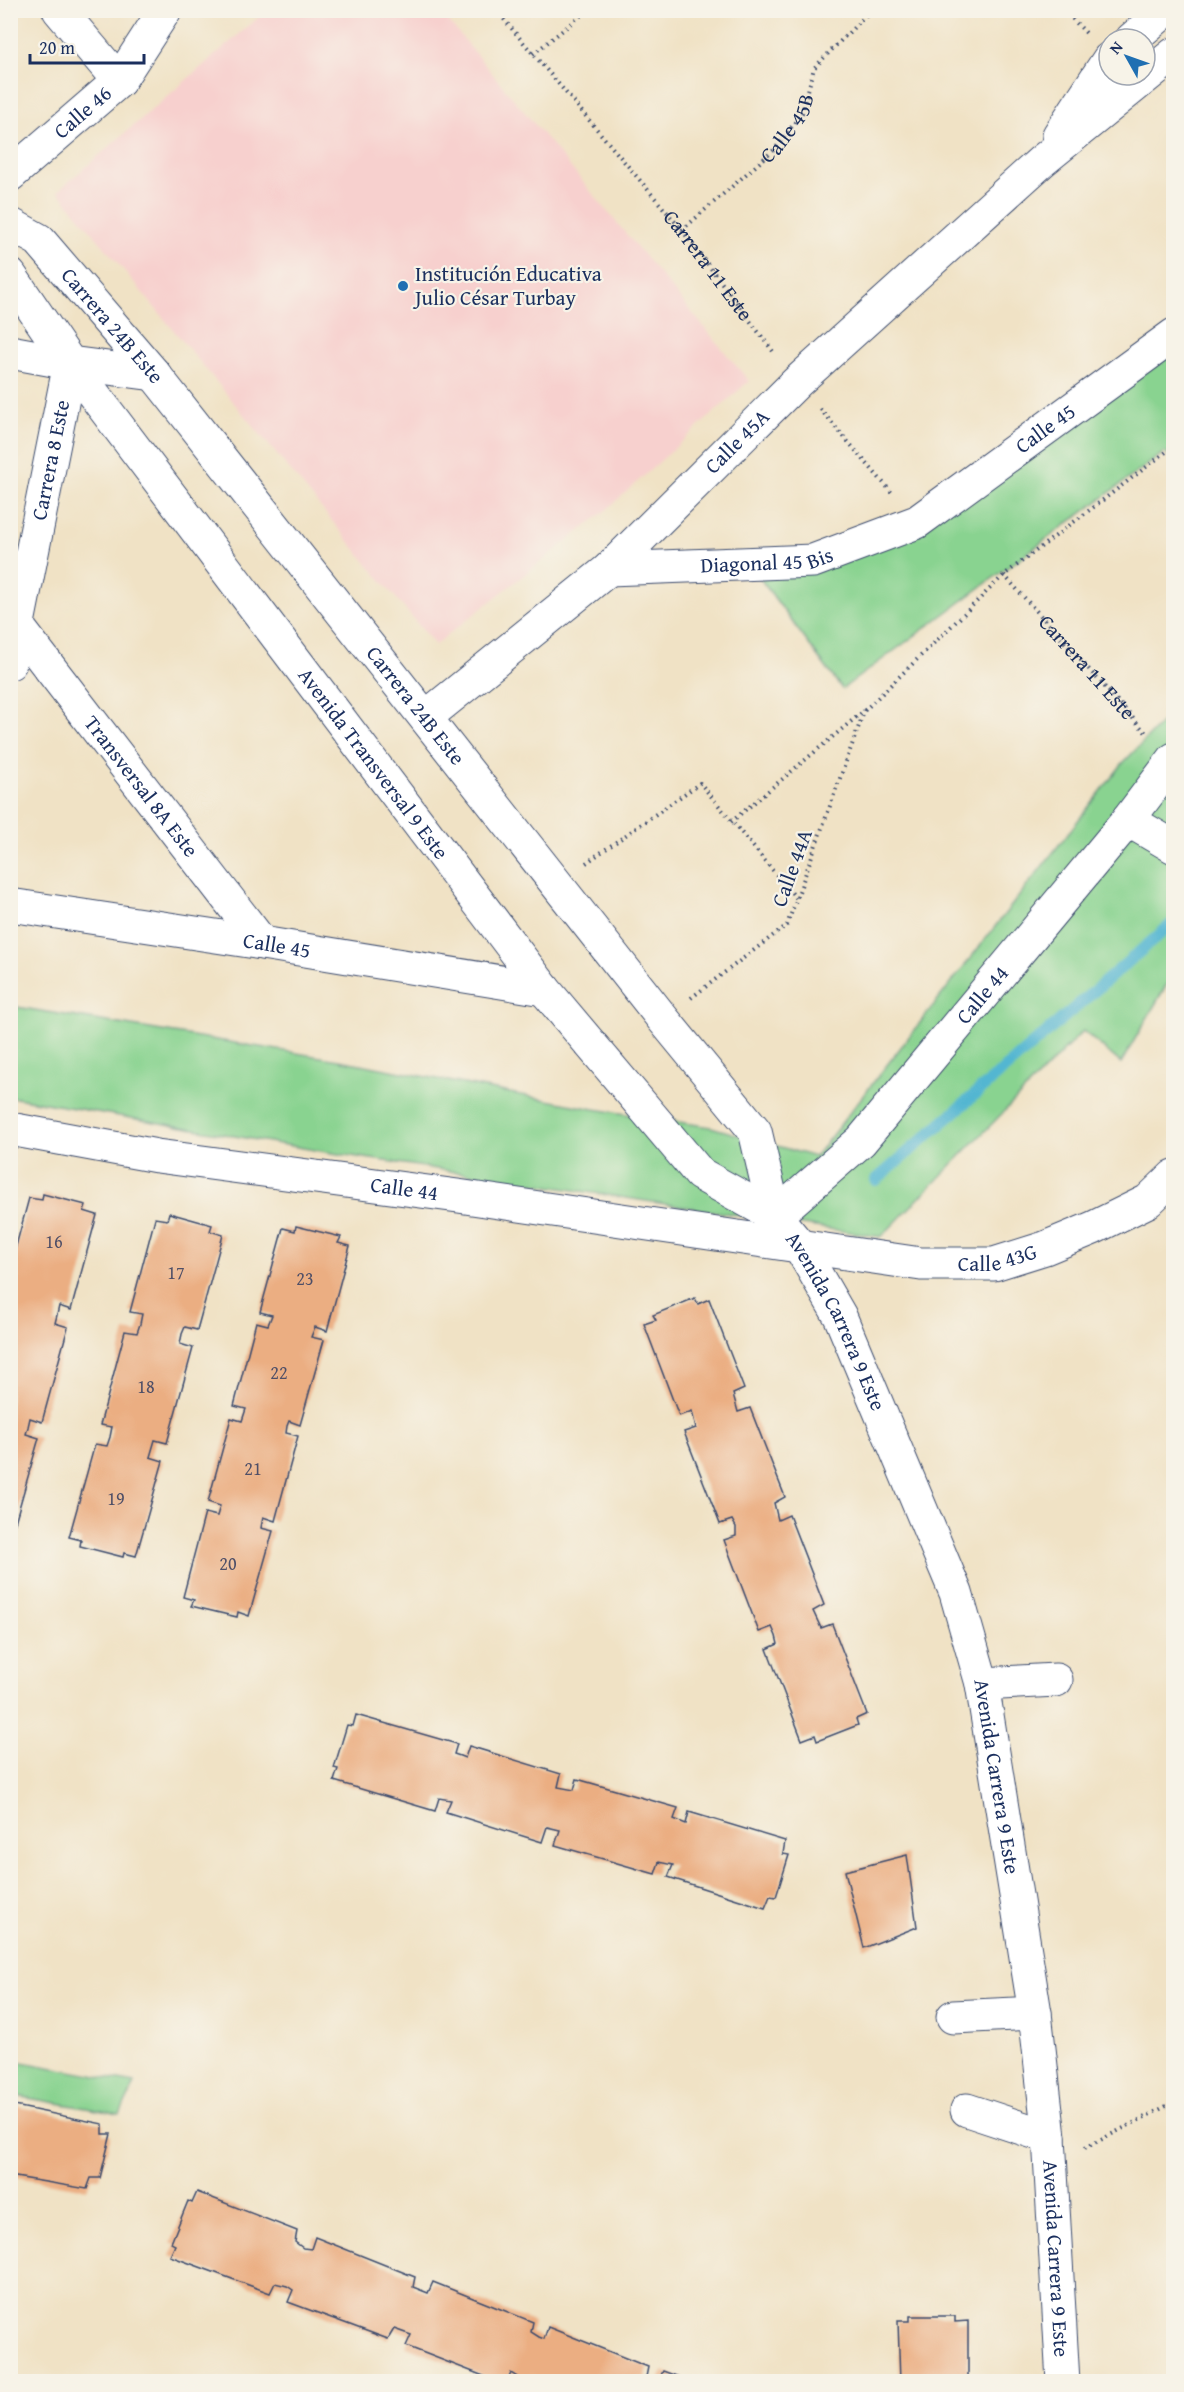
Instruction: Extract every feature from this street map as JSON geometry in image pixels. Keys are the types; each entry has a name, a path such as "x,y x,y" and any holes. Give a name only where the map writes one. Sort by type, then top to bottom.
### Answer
{"street":[{"path":"59,10 119,81"},
{"name":"Calle 46","path":"10,175 119,81 165,10"},
{"path":"1146,27 1166,10"},
{"name":"Calle 45A","path":"1157,64 1173,54"},
{"name":"Calle 45A","path":"1042,161 1097,77"},
{"name":"Calle 45A","path":"426,717 609,569 797,382 1123,87"},
{"name":"Carrera 24B Este","path":"10,224 39,240 154,374 663,1019 755,1131 775,1215"},
{"name":"Avenida Transversal 9 Este","path":"10,275 70,363 544,989 700,1174 775,1215"},
{"name":"Calle 45","path":"917,522 1173,335"},
{"path":"10,352 70,363 154,374"},
{"name":"Carrera 8 Este","path":"10,663 19,628 19,581 70,363"},
{"name":"Diagonal 45 Bis","path":"609,569 813,561 917,522"},
{"name":"Transversal 8A Este","path":"19,628 262,943"},
{"name":"Calle 44","path":"775,1215 861,1141 1128,820 1172,760"},
{"path":"1128,820 1173,847"},
{"name":"Calle 45","path":"10,905 544,989"},
{"name":"Calle 44","path":"10,1129 157,1156 799,1245"},
{"name":"Calle 43G","path":"799,1245 921,1264 994,1264 1045,1248 1148,1201 1173,1176"},
{"name":"Avenida Carrera 9 Este","path":"775,1215 799,1245 840,1316 956,1593 982,1684 1035,2013 1049,2152 1063,2382"},
{"path":"982,1684 1056,1680"},
{"path":"953,2017 1035,2013"},
{"path":"967,2110 1049,2152"}],"path":[{"name":"Carrera 11 Este","path":"496,10 682,231 797,382 917,522"},
{"path":"533,54 588,10"},
{"name":"Calle 45B","path":"682,231 775,149 802,113 814,68 871,10"},
{"path":"731,822 866,709 1004,575 1173,446"},
{"name":"Carrera 11 Este","path":"1004,575 1172,760"},
{"name":"Calle 44A","path":"663,1019 787,924 866,709"},
{"path":"557,884 700,783 796,898"},
{"path":"1049,2152 1173,2102"}],"shaded area":[{"name":"Institución Educativa Julio César Turbay","path":"266,11 440,11 749,381 604,512 435,645 58,191"}],"green space":[{"path":"1173,347 1173,460 1165,452 842,689 759,577 819,571"},
{"path":"1173,711 1173,977 1121,1063 1083,1031 881,1237 332,1153 11,1097 10,1006 339,1060 594,1109 711,1127 815,1157 1123,763"},
{"path":"11,2060 135,2083 120,2114 11,2095"}],"building":[{"path":"43,1194 86,1205 84,1211 97,1215 71,1310 59,1306 55,1323 68,1327 42,1422 30,1418 26,1434 39,1438 12,1533 10,1533 10,1313 12,1313 17,1293 10,1292 10,1268 29,1198 42,1200"},
{"path":"169,1213 212,1225 210,1231 223,1235 197,1330 185,1327 182,1334 180,1344 193,1348 167,1443 155,1440 150,1457 163,1461 136,1556 124,1553 123,1557 80,1546 81,1540 69,1537 95,1444 107,1446 110,1437 112,1427 100,1425 125,1331 137,1333 140,1324 142,1314 130,1312 155,1218 167,1220"},
{"path":"296,1226 341,1237 338,1243 350,1246 327,1331 315,1327 311,1337 324,1340 300,1425 289,1421 287,1426 286,1433 298,1436 275,1521 263,1517 261,1528 273,1531 249,1616 238,1612 237,1617 191,1606 194,1600 183,1597 205,1513 217,1516 220,1506 208,1502 231,1418 242,1421 246,1409 234,1406 256,1322 268,1325 272,1315 260,1312 283,1228 295,1231"},
{"path":"695,1298 698,1304 709,1299 744,1389 733,1394 738,1412 750,1408 785,1497 774,1503 778,1520 789,1515 824,1605 813,1611 821,1628 832,1624 867,1714 856,1719 858,1725 817,1741 815,1735 802,1740 767,1649 778,1644 776,1636 772,1627 759,1632 724,1540 736,1536 736,1527 732,1520 720,1524 684,1432 696,1428 692,1411 679,1416 644,1324 656,1320 653,1315"},
{"path":"356,1715 457,1744 454,1754 465,1758 469,1746 561,1774 558,1787 574,1790 577,1779 678,1808 674,1819 686,1824 689,1812 785,1841 783,1854 789,1855 776,1897 770,1896 765,1908 668,1877 673,1865 659,1862 655,1874 555,1845 560,1830 547,1827 542,1842 446,1812 451,1800 439,1798 435,1811 334,1781 338,1769 334,1768 347,1725 353,1726"},
{"path":"907,1855 917,1927 864,1948 845,1871"},
{"path":"10,2105 103,2124 103,2134 111,2134 100,2178 91,2178 87,2189 10,2176"},
{"path":"197,2192 297,2231 295,2242 303,2248 311,2249 315,2237 415,2277 413,2287 428,2293 433,2282 533,2322 531,2332 544,2339 548,2327 648,2367 646,2377 657,2382 525,2382 511,2373 507,2382 499,2382 406,2346 411,2335 394,2329 388,2339 288,2302 293,2290 287,2286 275,2283 270,2293 170,2256 175,2245 171,2243 188,2201 192,2203"},
{"path":"910,2316 955,2316 955,2322 968,2321 968,2382 900,2382 898,2321 910,2321"},
{"path":"663,2371 690,2381 690,2382 658,2382"}],"waterway":[{"path":"876,1180 1174,922"}],"place":[{"name":"Institución Educativa Julio César Turbay","path":"403,286"}]}
